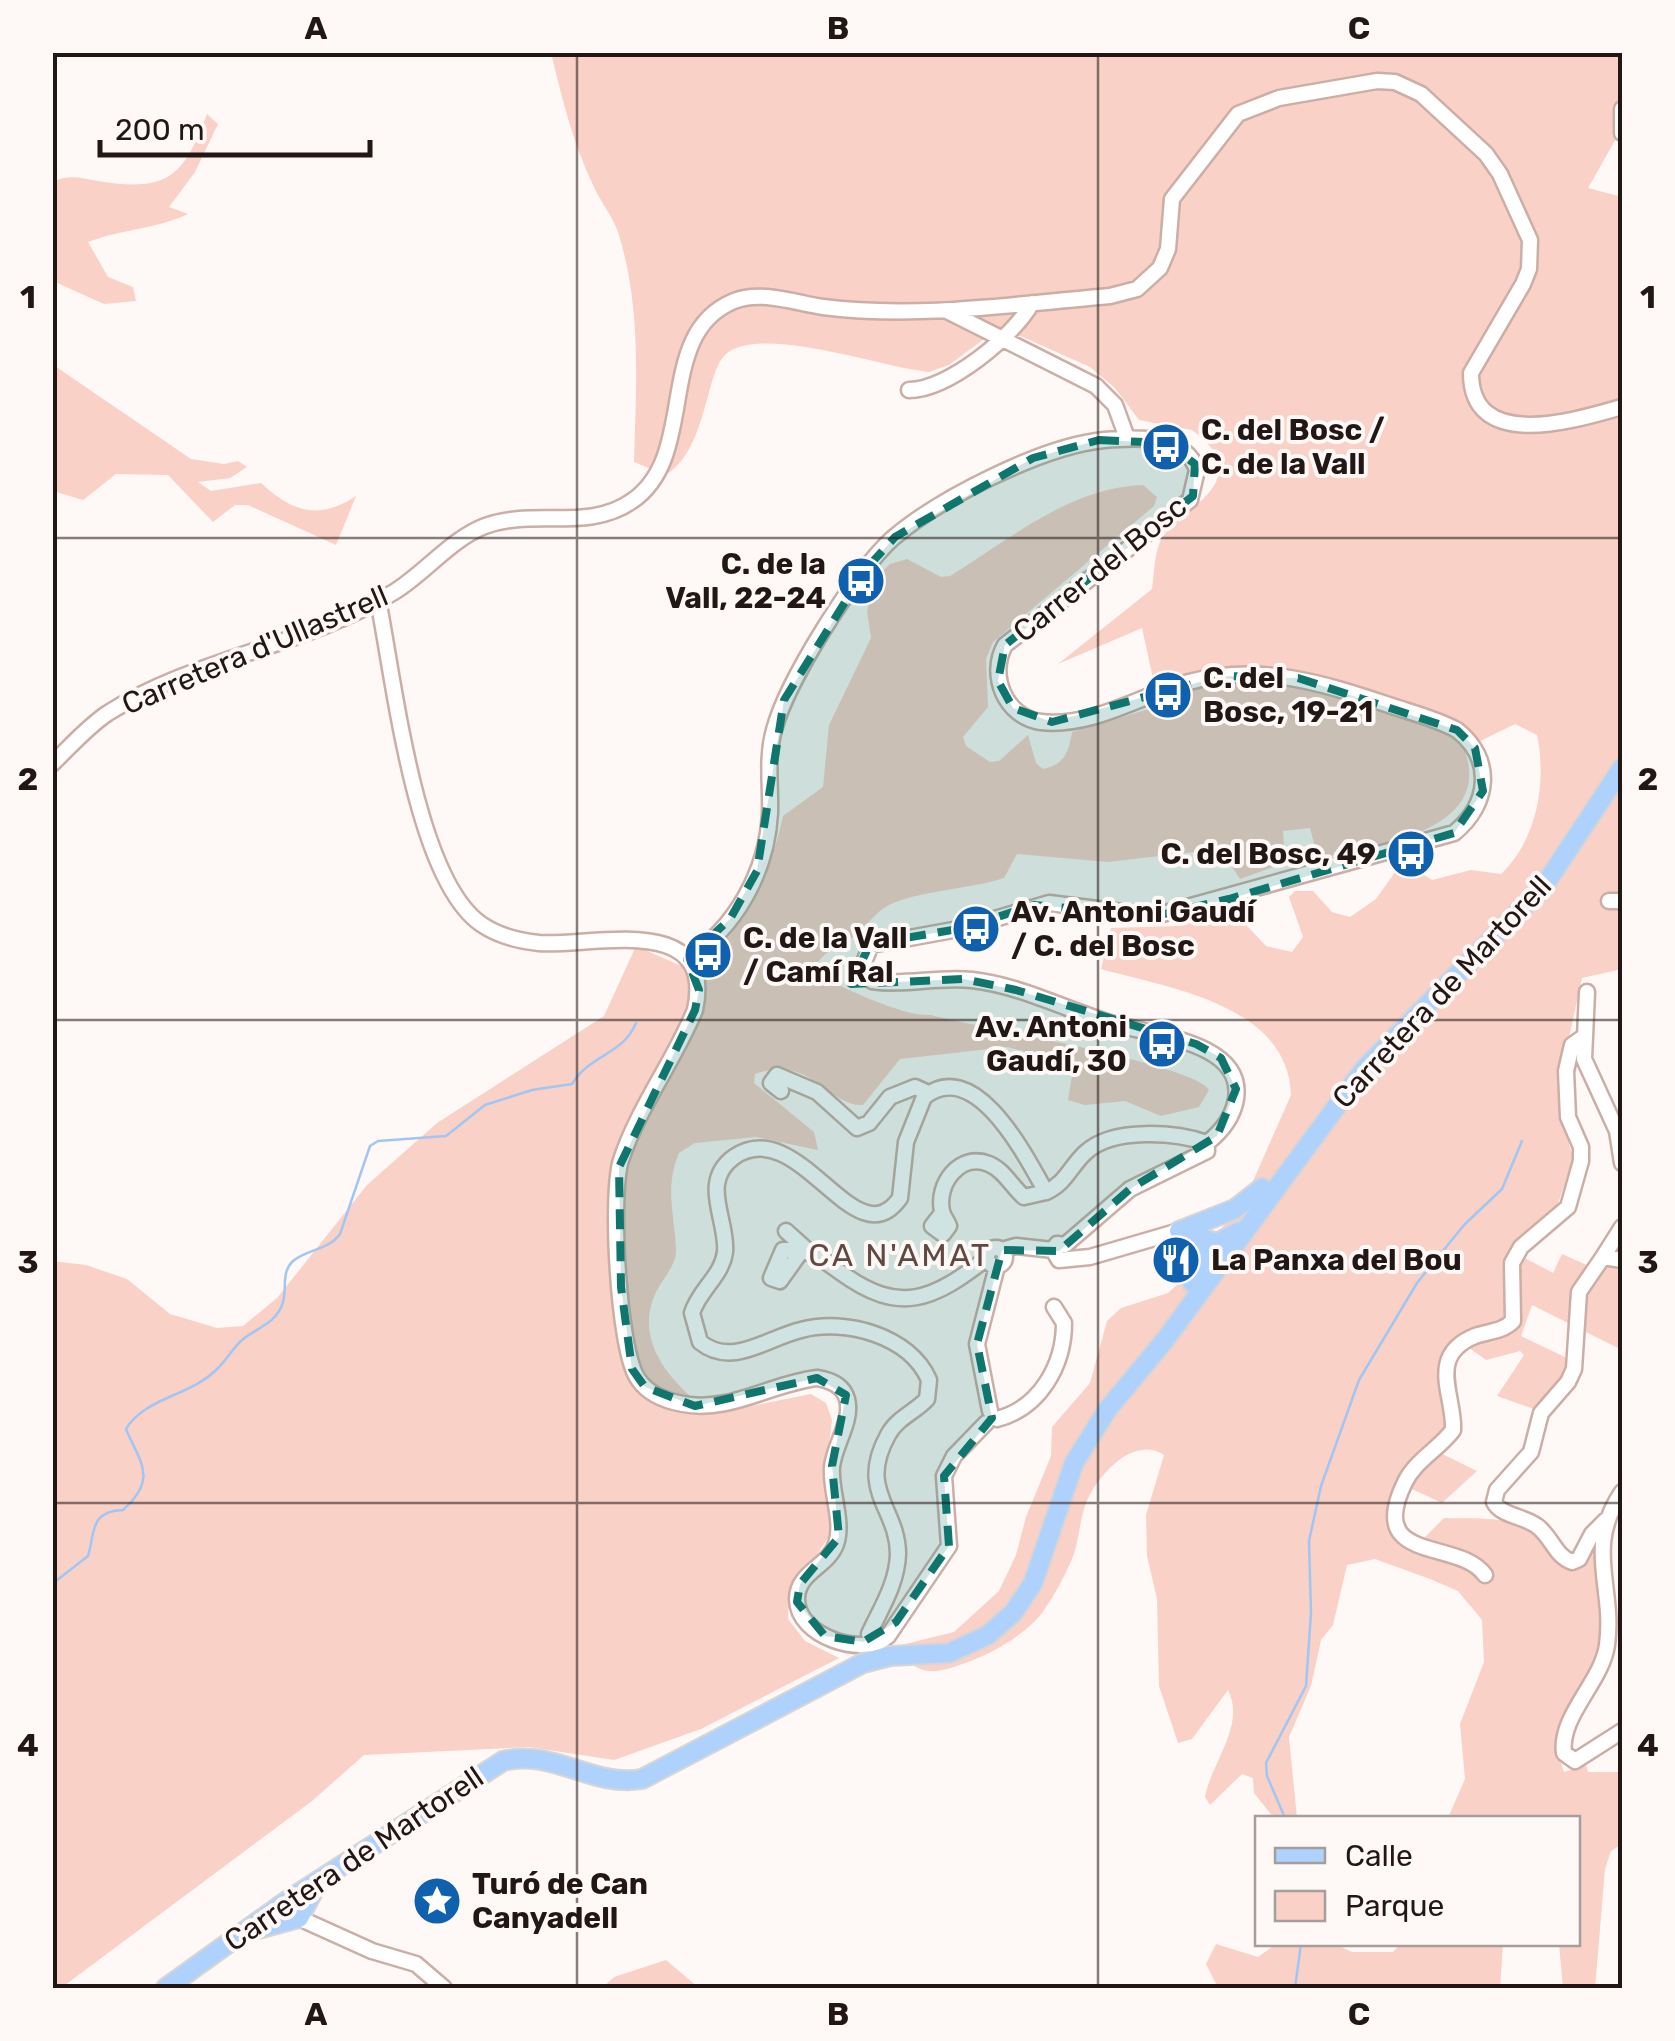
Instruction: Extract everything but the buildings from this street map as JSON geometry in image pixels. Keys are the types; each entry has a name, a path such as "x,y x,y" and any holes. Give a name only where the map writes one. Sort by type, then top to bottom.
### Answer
{"main road":[{"name":"Carretera de Martorell","path":"166,1988 232,1935 293,1913 321,1878 426,1814 471,1778 503,1761 530,1756 603,1780 642,1779 863,1663 890,1656 950,1653 976,1642 1001,1624 1024,1599 1042,1558 1065,1481 1107,1410 1364,1069 1544,886 1622,768"},
{"path":"1107,1410 1192,1283 1262,1188 1315,1118 1364,1069"},
{"path":"1206,1229 1262,1188"},
{"path":"1218,1266 1226,1240 1250,1222"},
{"path":"1192,1283 1207,1254 1206,1229"},
{"path":"1179,1230 1206,1229 1226,1240"},
{"path":"151,1988 232,1935 299,1882 471,1778"},
{"path":"293,1913 299,1882"}],"street":[{"name":"Carretera d'Ullastrell","path":"52,764 116,708 378,600 488,524 608,514 641,494 654,480 668,451 696,334 728,303 755,296 849,310 944,310 1120,294 1148,281 1166,255 1172,199 1238,114 1280,98 1394,82 1422,94 1486,154 1530,240 1529,269 1519,293 1473,365 1471,382 1479,402 1496,416 1527,427 1566,423 1622,407"},
{"path":"1622,108 1622,133"},
{"path":"910,390 936,385 1002,339 1032,302"},
{"path":"686,959 714,938 751,886 770,817 770,754 778,714 864,570 895,536 1010,468 1078,444 1128,438 1120,415 1102,390 944,310"},
{"name":"Carrer del Bosc","path":"1128,438 1167,442 1186,450 1197,470 1195,492 1180,508 1005,645 998,674 1012,708 1038,722 1052,722 1097,714 1188,682 1222,676 1250,673 1312,681 1456,730 1475,748 1484,782 1477,806 1454,833 1154,916 1049,903 964,928 871,944 863,960 863,973 872,981 985,982 1136,1032 1210,1050 1228,1067 1236,1088 1232,1111 1222,1130 1200,1146"},
{"path":"378,600 417,799 446,881 465,910 485,927 525,940 646,939 671,946 686,959 698,990 695,1010 628,1144 616,1183 614,1226 632,1369 645,1387 666,1399 711,1406 817,1378 834,1383 848,1401 832,1466 838,1537 833,1552 800,1584 796,1602 802,1616 825,1636 841,1644 880,1636 896,1622 949,1546 942,1487 947,1468 991,1418 1028,1404 1055,1367 1064,1322 1054,1306"},
{"path":"1587,992 1584,1059 1617,1131 1622,1163"},
{"path":"1484,1574 1471,1562 1408,1541 1398,1526 1400,1499 1411,1472 1453,1430 1444,1381 1454,1353 1474,1336 1513,1322 1516,1310 1510,1279 1517,1254 1568,1208 1582,1154 1570,1124 1566,1071 1572,1045 1582,1038"},
{"path":"782,1090 771,1083 777,1074 818,1092 857,1128 869,1123 890,1096 915,1087 928,1093 957,1091 992,1107 1046,1192"},
{"path":"863,1638 866,1622 881,1611 892,1585 898,1548 880,1502 877,1463 896,1423 927,1398 927,1374 913,1356 890,1341 842,1328 802,1329 746,1350 719,1353 700,1342 692,1313 723,1260 724,1237 716,1196 720,1176 732,1159 762,1150 788,1155 860,1213 880,1214 900,1198 910,1127 928,1093"},
{"path":"942,1213 950,1176 970,1162 994,1166 1024,1197 1046,1192 1064,1181 1083,1154 1102,1142 1162,1135 1182,1136 1200,1146 1130,1189 1062,1250"},
{"path":"1622,1228 1579,1292 1571,1376 1541,1413 1530,1452 1497,1490 1494,1502 1499,1510 1538,1526 1560,1556 1572,1562 1579,1559 1622,1492"},
{"path":"786,1231 804,1250 856,1282 897,1300 939,1291 992,1262 1005,1260 1002,1250 1016,1246 1090,1256 1179,1230"},
{"path":"1603,1257 1622,1260"},
{"path":"991,1418 977,1344 992,1262"},
{"path":"1606,1520 1602,1570 1607,1646 1564,1741 1566,1758 1576,1761 1622,1731"},
{"path":"293,1913 372,1951 424,1968 444,1988"}],"highlighted area":[{"path":"1099,440 1167,443 1195,464 1193,496 1005,645 998,681 1013,708 1052,722 1222,676 1298,678 1457,730 1475,748 1483,791 1454,833 1229,899 1155,916 1034,905 964,928 870,944 851,984 964,979 1016,990 1196,1044 1221,1058 1236,1089 1217,1136 1130,1189 1059,1251 1002,1250 977,1344 992,1418 944,1476 949,1546 896,1622 863,1642 825,1636 797,1602 800,1584 839,1537 832,1466 846,1395 817,1378 695,1406 645,1387 632,1369 621,1287 619,1167 695,1010 699,990 687,959 730,919 757,871 784,700 865,570 895,537 1033,458"}],"green space":[{"path":"551,53 1622,53 1622,98 1614,115 1617,137 1588,188 1622,197 1622,969 1582,978 1559,1083 1560,1112 1573,1158 1556,1210 1510,1250 1553,1273 1562,1254 1589,1266 1622,1258 1622,1350 1532,1305 1521,1336 1571,1360 1567,1376 1537,1410 1497,1396 1524,1355 1520,1351 1486,1360 1458,1340 1440,1374 1446,1426 1430,1448 1477,1471 1442,1503 1399,1483 1392,1528 1410,1552 1444,1518 1511,1522 1531,1531 1557,1563 1570,1569 1584,1564 1593,1546 1601,1643 1556,1748 1564,1772 1586,1765 1588,1772 1622,1772 1622,1844 1611,1851 1605,1869 1595,1988 1563,1988 1559,1946 1580,1946 1580,1816 1449,1816 1465,1779 1460,1724 1484,1662 1482,1620 1458,1591 1375,1559 1347,1565 1333,1625 1321,1640 1311,1686 1289,1737 1297,1816 1272,1816 1254,1793 1253,1778 1242,1774 1210,1805 1205,1797 1233,1717 1228,1690 1192,1739 1178,1743 1159,1686 1157,1599 1147,1556 1146,1515 1164,1455 1152,1450 1128,1454 1097,1483 1085,1506 1074,1553 1059,1587 1042,1613 1017,1636 975,1659 934,1671 918,1668 893,1647 954,1632 999,1591 1051,1456 1052,1427 1090,1383 1107,1321 1121,1308 1168,1293 1190,1273 1249,1190 1291,1095 1285,1064 1269,1040 1247,1020 1190,993 1101,969 1111,928 1176,926 1234,912 1266,946 1292,952 1303,937 1289,897 1295,891 1313,891 1332,912 1350,917 1376,899 1398,868 1415,869 1432,880 1471,870 1501,874 1531,828 1541,772 1537,735 1515,724 1464,749 1469,777 1463,799 1447,817 1397,841 1319,862 1310,828 1283,831 1285,863 1240,879 1220,849 1108,862 1017,854 1004,878 914,896 889,905 854,936 825,954 815,971 822,978 892,1007 1126,1058 1195,1080 1209,1090 1199,1107 1161,1116 1125,1101 1085,1105 1068,1100 1074,1063 1007,1047 900,1059 863,1105 839,1098 805,1075 774,1069 755,1074 754,1083 814,1132 818,1150 756,1137 695,1143 679,1153 671,1190 675,1256 650,1311 653,1346 671,1376 711,1414 811,1394 826,1403 832,1420 826,1471 830,1535 789,1596 788,1619 805,1641 839,1658 701,1729 614,1760 529,1747 364,1755 312,1801 61,1988 52,1988 52,1261 86,1265 127,1279 170,1314 217,1328 243,1326 277,1298 367,1185 437,1123 604,1016 636,946 688,969 707,957 739,924 751,904 771,860 783,816 823,787 829,725 871,638 867,611 876,577 890,564 907,559 941,577 950,576 1065,505 1116,488 1143,485 1157,497 1154,506 993,642 986,659 988,707 963,737 966,746 990,762 999,761 1028,735 1036,763 1043,769 1064,756 1072,732 1159,706 1142,628 1058,664 1152,589 1160,542 1217,481 1219,466 1212,449 1192,430 1139,420 1115,388 1090,367 1000,327 949,365 929,372 793,345 743,346 726,354 720,362 694,440 675,468 666,475 634,462 636,346 626,261 615,226 580,153"},
{"path":"207,114 218,124 195,172 169,207 188,214 88,242 108,277 133,287 136,301 104,304 53,281 53,182 69,177 122,184 157,181 181,166"},
{"path":"52,364 191,459 224,464 238,461 247,467 230,478 198,482 211,491 261,483 284,501 307,510 330,508 356,496 336,545 248,505 235,505 213,522 168,475 116,474 83,500 53,491"},
{"path":"1216,1944 1258,1957 1273,1946 1339,1946 1352,1952 1393,1952 1398,1946 1503,1946 1500,1988 1218,1988 1206,1964"},
{"path":"666,1960 699,1988 602,1988 614,1977"}],"waterway":[{"path":"52,1584 88,1556 99,1519 123,1510 140,1488 143,1470 126,1429 144,1410 205,1379 242,1340 275,1317 284,1300 289,1266 340,1234 370,1146 378,1141 446,1136 485,1105 532,1090 572,1084 587,1067 623,1042 636,1023"},
{"path":"1284,1816 1267,1776 1266,1763 1306,1686 1311,1613 1309,1541 1321,1486 1359,1380 1417,1283 1464,1225 1502,1189 1522,1141"},
{"path":"1295,1988 1301,1946"}],"place":[{"name":"C. del Bosc / C. de la Vall","path":"1166,447"},
{"name":"C. de la Vall, 22-24","path":"861,581"},
{"name":"C. del Bosc, 19-21","path":"1168,695"},
{"name":"C. del Bosc, 49","path":"1411,854"},
{"name":"Av. Antoni Gaudí / C. del Bosc","path":"976,929"},
{"name":"C. de la Vall / Camí Ral","path":"708,955"},
{"name":"Av. Antoni Gaudí, 30","path":"1162,1044"},
{"name":"La Panxa del Bou","path":"1176,1260"},
{"name":"Turó de Can Canyadell","path":"437,1901"}],"district":[{"name":"CA N'AMAT","path":"900,1255"}]}
